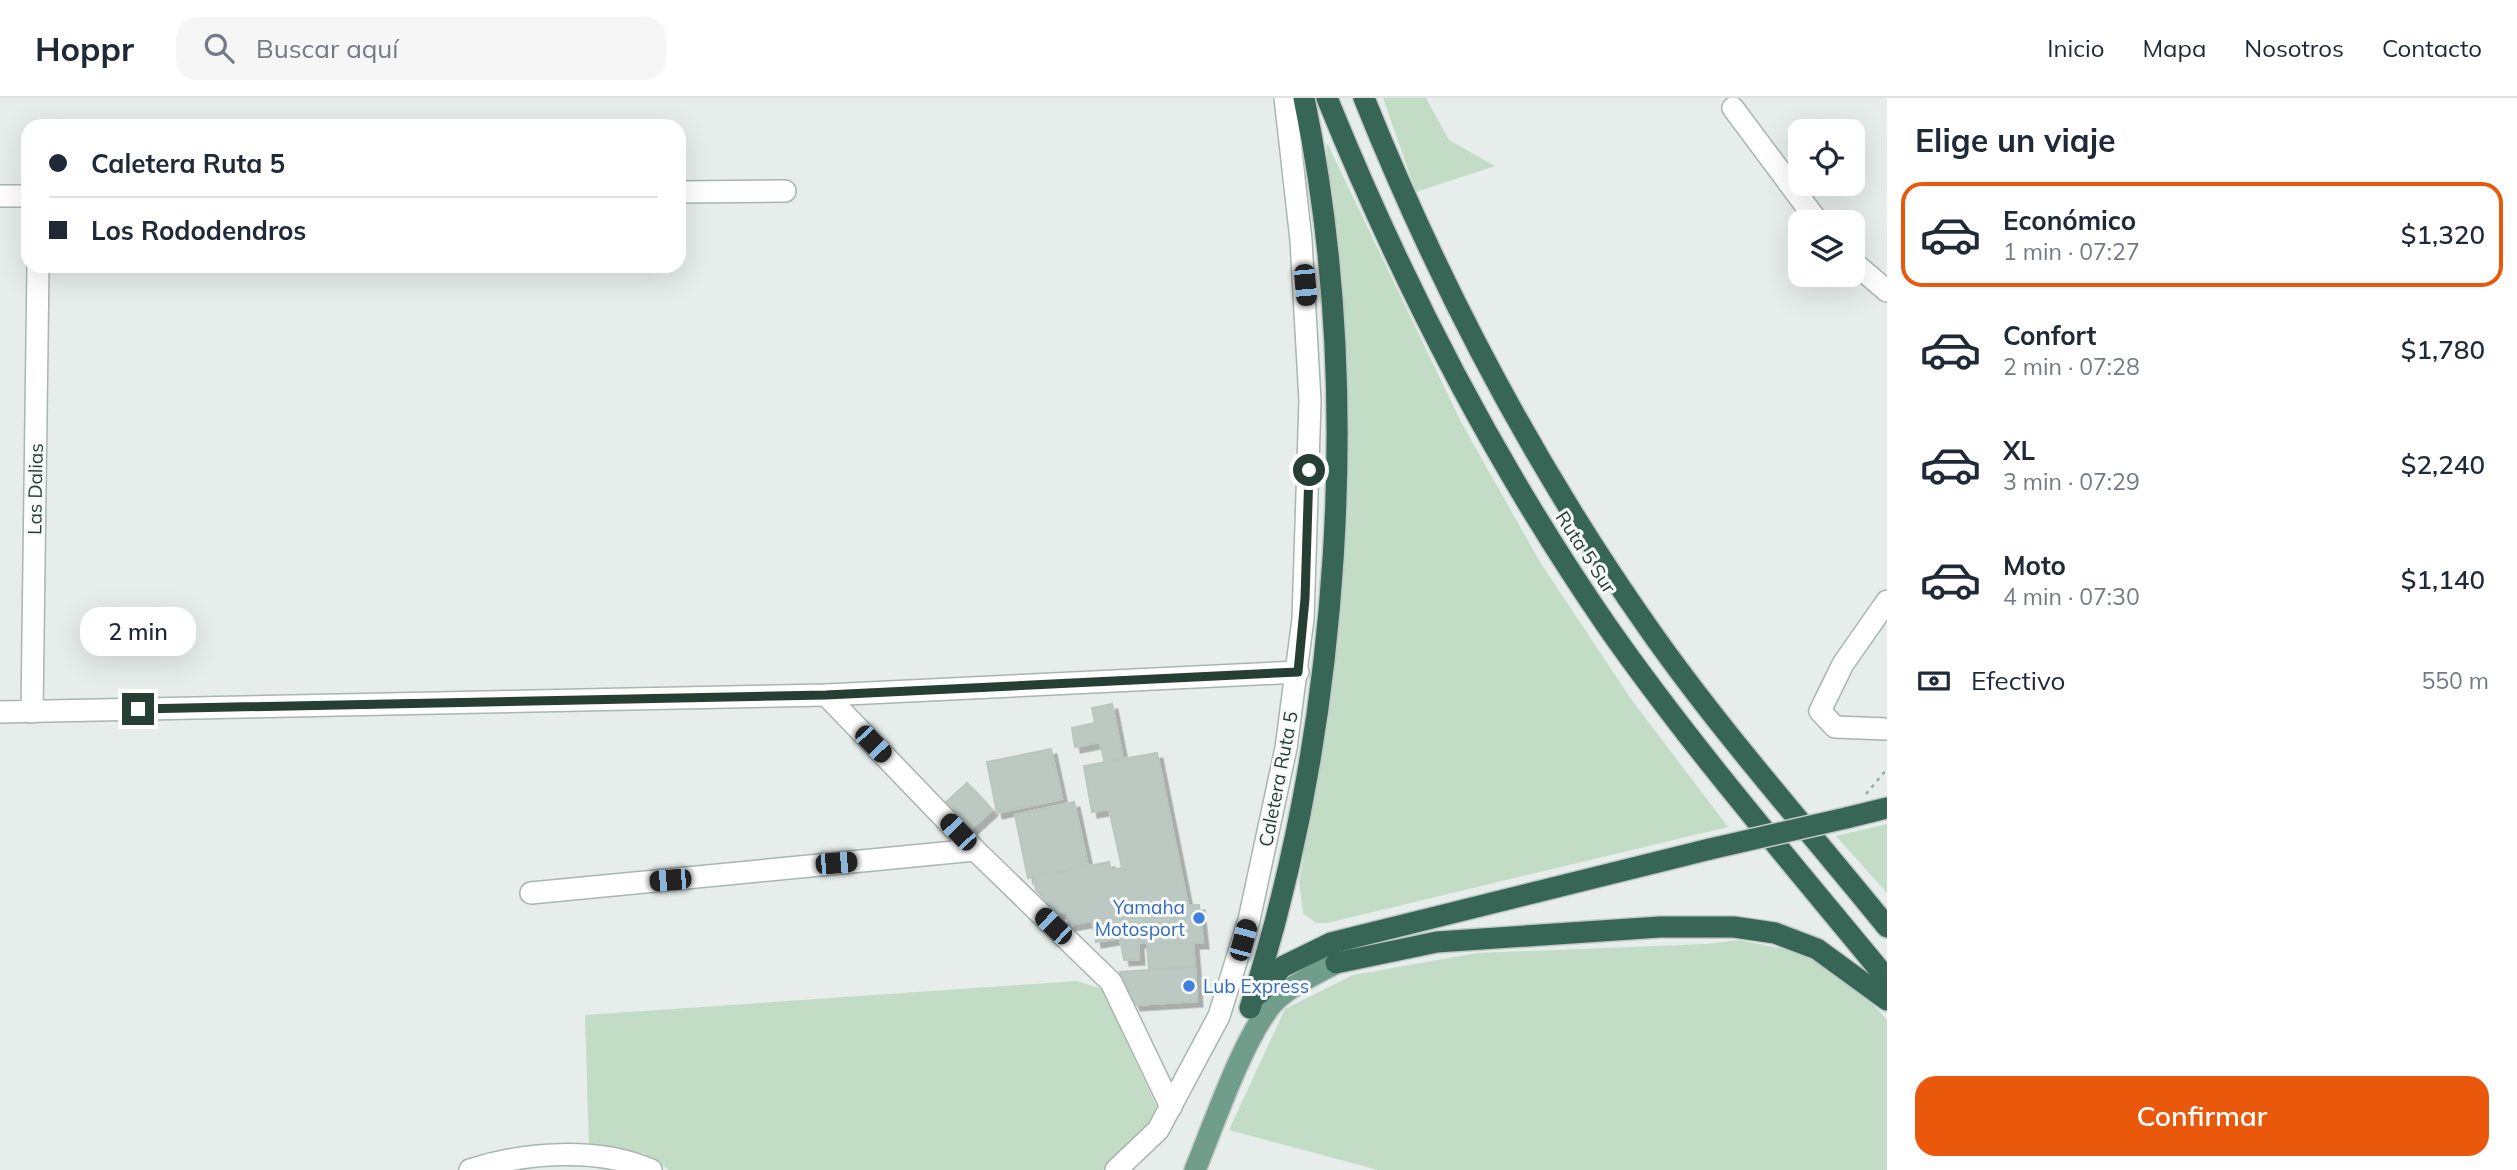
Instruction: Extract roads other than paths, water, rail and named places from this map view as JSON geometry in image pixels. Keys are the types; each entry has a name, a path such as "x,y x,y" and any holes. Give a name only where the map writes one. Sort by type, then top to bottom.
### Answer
{"highway":[{"path":"1250,1008 1269,949 1304,789 1318,705 1331,573 1336,444 1332,333 1322,204 1304,98"},
{"name":"Ruta 5 Sur","path":"1327,98 1383,229 1430,325 1509,472 1562,558 1662,701 1887,979"},
{"name":"Ruta 5 Sur","path":"1364,98 1404,198 1435,265 1501,391 1578,522 1685,678 1885,924"},
{"path":"1250,1008 1282,967 1332,943 1391,926 1887,808"},
{"path":"1336,963 1391,926"},
{"path":"1336,963 1437,942 1660,927 1734,927 1774,933 1817,949 1887,1000"}],"main road":[{"path":"1195,1170 1252,1035 1270,1006 1304,980 1336,963"},
{"path":"1178,1170 1250,1008"}],"street":[{"name":"Caletera Ruta 5","path":"1116,1170 1158,1130 1219,1016 1232,979 1270,826 1298,672 1307,558 1310,401 1301,240 1285,98"},
{"path":"1733,108 1809,210"},
{"path":"686,192 785,191"},
{"path":"0,196 21,196"},
{"path":"1865,272 1887,291"},
{"name":"Las Dalias","path":"32,712 38,273"},
{"path":"1887,601 1843,664 1820,711 1835,727 1887,729"},
{"path":"0,712 826,695 1298,672"},
{"path":"826,695 975,850 1111,982 1171,1107"},
{"path":"531,893 975,850"},
{"path":"470,1170 510,1161 573,1156 629,1162 651,1170"}],"place":[{"name":"Yamaha Motosport","path":"1199,918"},
{"name":"Lub Express","path":"1189,986"}]}
